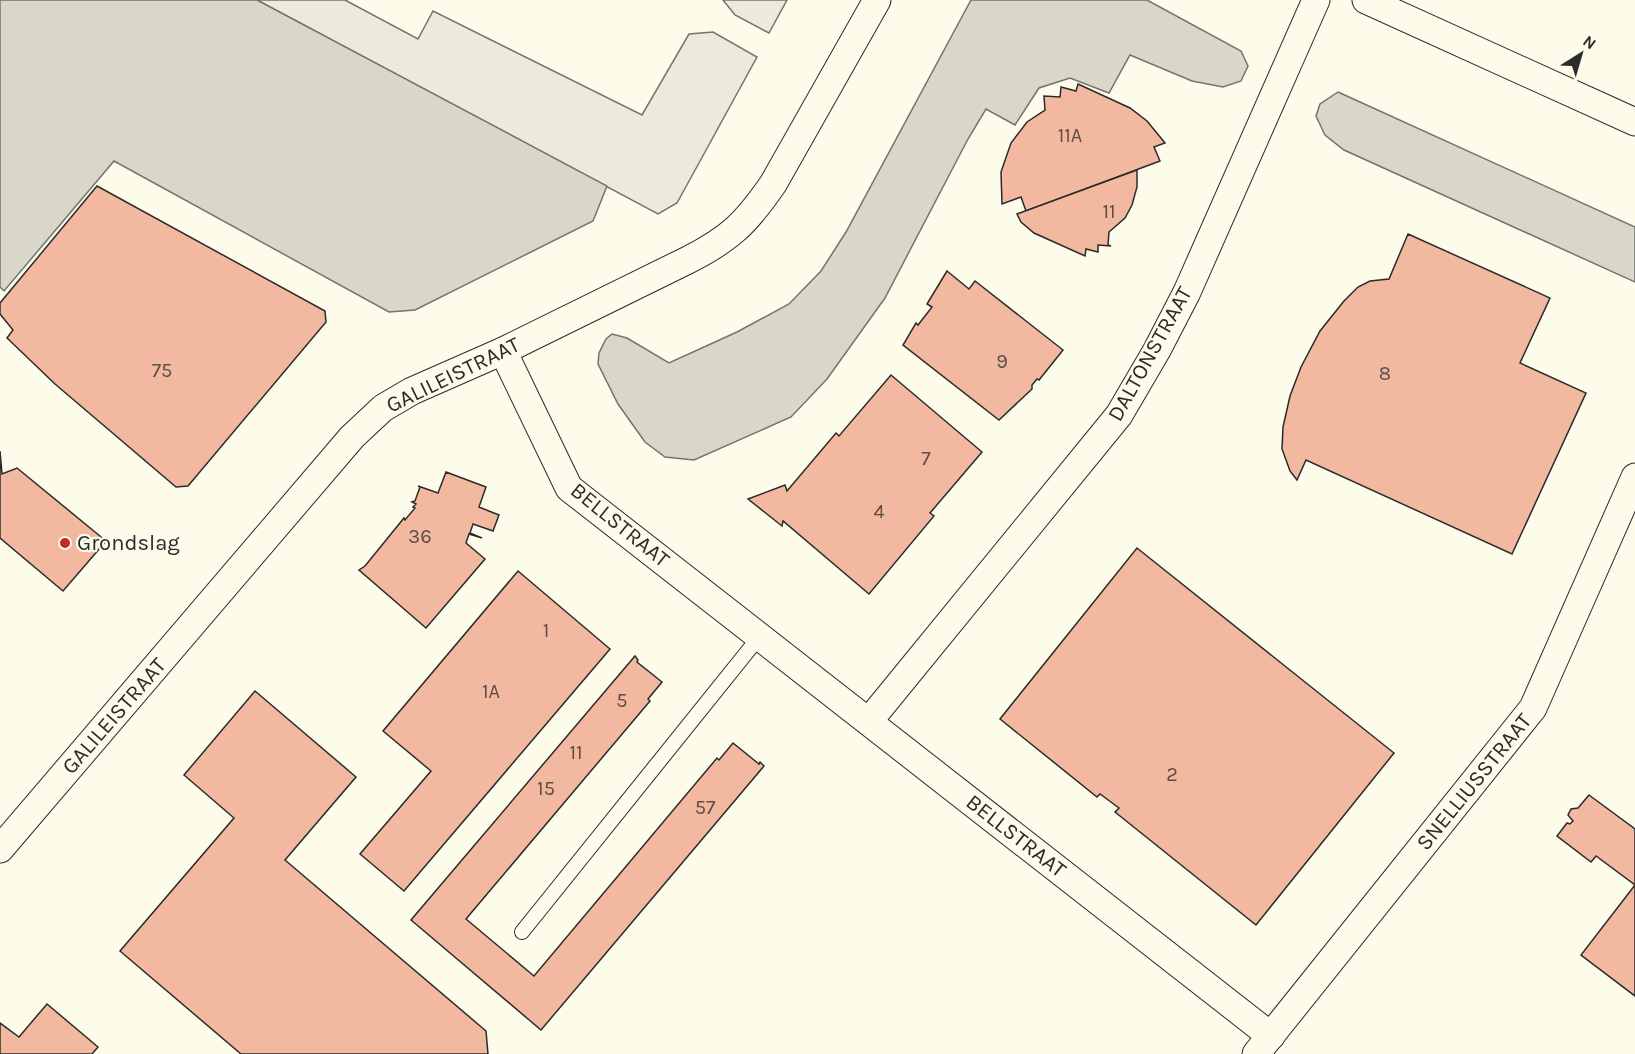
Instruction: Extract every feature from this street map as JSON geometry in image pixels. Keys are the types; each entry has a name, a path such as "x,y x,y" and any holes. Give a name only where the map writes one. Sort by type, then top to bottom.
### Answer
{"street":[{"name":"GALILEISTRAAT","path":"0,849 352,437 383,408 705,251 736,231 754,212 773,184 877,0"},
{"name":"DALTONSTRAAT","path":"869,721 1119,415 1157,350 1187,292 1316,0"},
{"path":"1366,0 1635,122"},
{"name":"BELLSTRAAT","path":"503,351 569,488 869,721 1264,1045"},
{"name":"SNELLIUSSTRAAT","path":"1264,1045 1533,708 1635,477"}],"lane":[{"path":"522,932 760,636"}],"shaded area":[{"path":"0,0 257,0 607,186 593,221 415,310 389,312 114,161 4,291 0,287"},
{"path":"257,0 345,0 418,39 433,11 642,115 689,34 713,32 757,57 677,203 658,214"},
{"path":"723,0 787,0 769,33 735,15"},
{"path":"971,0 1147,0 1241,51 1248,66 1241,81 1223,87 1192,81 1130,55 1109,93 1070,78 1039,88 1015,125 986,109 885,298 827,379 791,417 694,460 665,457 645,442 618,404 598,364 599,353 606,339 612,334 627,338 669,363 737,332 789,304 821,271 846,232"},
{"path":"1338,92 1635,227 1635,282 1344,150 1325,135 1316,116 1320,104"}],"building":[{"path":"1078,84 1130,108 1147,121 1165,143 1154,147 1160,161 1026,211 1021,197 1002,204 1001,172 1011,143 1027,122 1045,110 1044,96 1060,97 1061,87 1076,91"},
{"path":"1137,170 1137,187 1132,205 1125,218 1109,232 1108,245 1111,246 1098,245 1098,252 1086,249 1085,256 1034,233 1021,222 1017,214"},
{"path":"97,186 325,311 326,322 188,486 176,487 55,384 7,338 13,330 0,314 0,303"},
{"path":"1408,234 1550,298 1520,363 1586,393 1512,554 1306,460 1297,480 1290,471 1282,449 1283,427 1290,396 1301,367 1320,331 1358,287 1370,281 1389,279"},
{"path":"947,271 969,289 975,281 1063,350 1039,380 1037,379 1032,385 1032,389 999,420 903,345 916,323 918,325 932,307 927,304"},
{"path":"891,375 982,452 930,513 934,516 869,594 783,521 782,526 748,499 785,485 787,491 836,433 839,436"},
{"path":"0,451 2,474 17,468 106,541 63,591 0,538"},
{"path":"446,472 486,487 479,507 499,515 493,531 473,524 470,533 482,538 469,534 466,543 485,559 426,628 359,570 415,508 413,507 416,504 412,502 415,501 420,487 418,486 438,493"},
{"path":"1137,548 1394,753 1256,925 1115,812 1119,808 1100,794 1097,797 1000,719"},
{"path":"518,571 610,649 404,891 360,854 431,771 383,731"},
{"path":"635,656 637,662 662,682 648,699 650,701 466,919 534,976 717,758 719,760 733,743 764,766 541,1030 411,920"},
{"path":"255,691 356,777 285,860 486,1031 488,1054 241,1054 120,951 234,818 184,775"},
{"path":"1589,795 1635,829 1635,885 1596,856 1591,862 1557,836 1567,823 1570,824 1573,821 1568,815 1571,809 1578,808"},
{"path":"1635,885 1635,996 1581,955"},
{"path":"47,1004 98,1047 92,1054 0,1054 0,1023 19,1037"}],"place":[{"name":"Grondslag","path":"65,543"}]}
